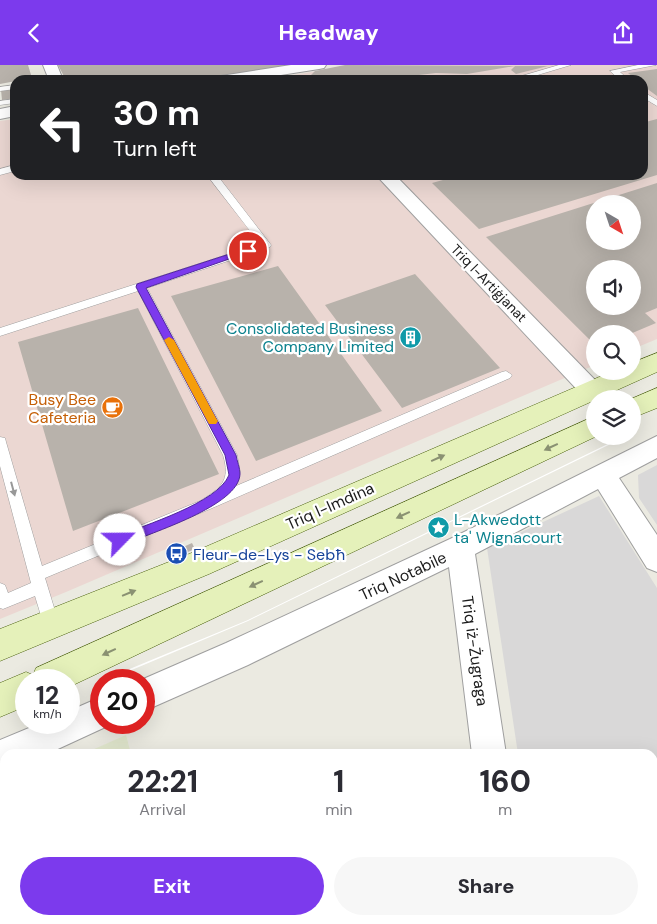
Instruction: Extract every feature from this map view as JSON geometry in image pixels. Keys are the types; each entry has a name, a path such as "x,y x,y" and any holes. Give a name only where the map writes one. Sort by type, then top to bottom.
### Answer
{"main road":[{"name":"Triq l-Imdina","path":"594,390 657,362"},
{"name":"Triq l-Imdina","path":"0,645 199,564 586,394"},
{"path":"641,405 657,397"},
{"path":"72,669 586,430"},
{"path":"0,700 15,694"}],"street":[{"path":"287,75 316,65"},
{"name":"Triq l-Artiġjanat","path":"397,180 591,390"},
{"name":"Triq Notabile","path":"155,690 237,655 460,548 657,446"},
{"path":"603,474 657,559"},
{"name":"Triq iż-Żugraga","path":"460,548 488,749"},
{"path":"20,749 90,718"}],"lane":[{"path":"530,75 567,65"},
{"path":"619,75 614,71 652,65"},
{"path":"0,332 266,245 216,180"},
{"path":"140,287 234,465 234,475 231,483 224,491 205,505"},
{"path":"1,598 205,505 506,375"},
{"path":"0,442 51,624"}],"shaded area":[{"path":"355,65 657,65 657,339 641,346 641,325 586,325 586,369 0,619 0,121 10,120 10,180 648,180 648,75 293,75"},
{"path":"657,465 657,525 639,498 638,475"},
{"path":"599,496 657,588 657,749 517,749 487,548"}],"green space":[{"path":"126,735 130,749 94,749"}],"pier":[{"name":"L-Akwedott ta' Wignacourt","path":"609,445 248,621 134,669 130,669 248,620"}],"building":[{"path":"0,65 28,65 31,75 10,75 10,82 0,84"},
{"path":"58,65 291,65 230,75 63,75"},
{"path":"345,65 515,66 467,74 311,75 315,71"},
{"path":"515,66 548,66 516,74 511,70"},
{"path":"657,69 657,96 648,89 648,75 631,75 628,73"},
{"path":"10,89 10,99 2,100 1,90"},
{"path":"657,119 657,175 648,178 648,121"},
{"path":"443,180 641,180 586,195 479,229 432,183"},
{"path":"657,183 657,308 645,313 656,323 641,329 641,325 586,325 586,336 486,237 586,205 586,250 641,250 641,195 619,195"},
{"path":"278,266 382,411 256,461 171,296"},
{"name":"Consolidated Business Company Limited","path":"415,274 500,368 402,408 325,305"},
{"name":"Busy Bee Cafeteria","path":"138,308 219,474 73,531 18,342"},
{"path":"192,543 195,549 183,554 181,548"}],"slow traffic":[{"path":"169,340 212,421"}],"place":[{"name":"Consolidated Business Company Limited","path":"410,337"},
{"name":"Busy Bee Cafeteria","path":"112,408"},
{"name":"L-Akwedott ta' Wignacourt","path":"438,528"},
{"name":"Fleur-de-Lys - Sebħ","path":"177,554"}],"route":[{"path":"120,540 216,499 231,483 234,475 234,465 230,455 140,287 248,251"}]}
